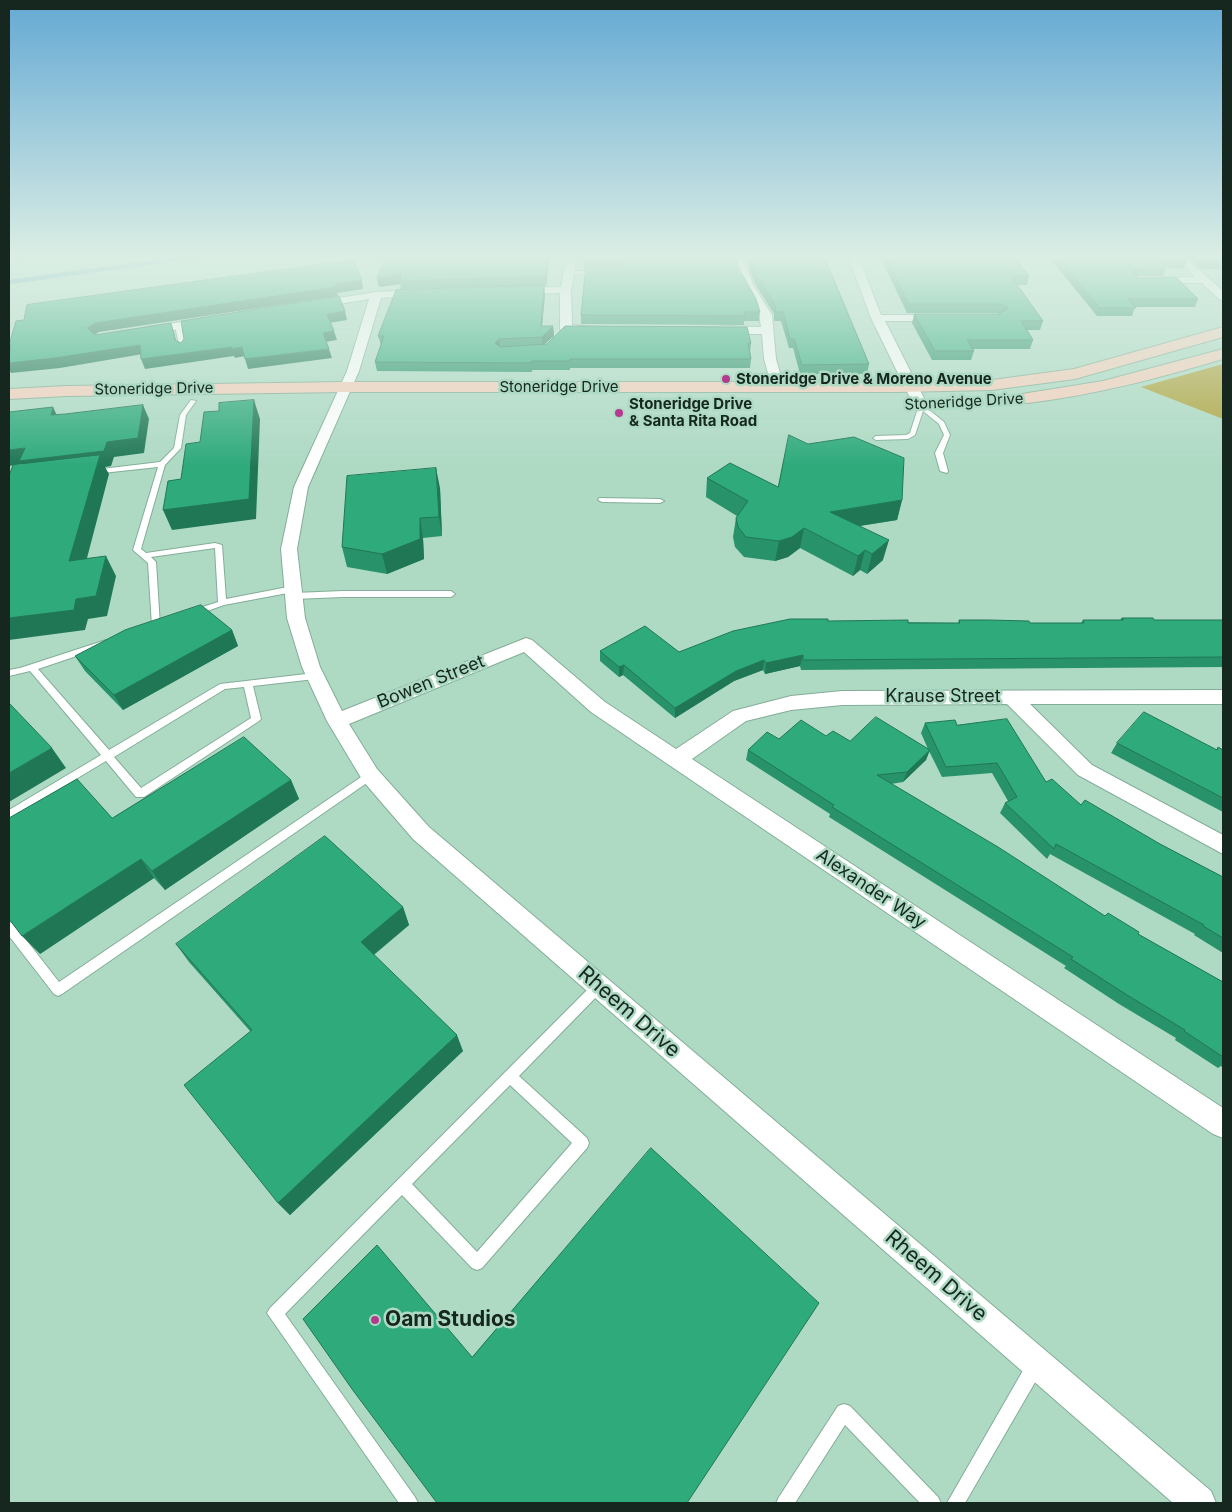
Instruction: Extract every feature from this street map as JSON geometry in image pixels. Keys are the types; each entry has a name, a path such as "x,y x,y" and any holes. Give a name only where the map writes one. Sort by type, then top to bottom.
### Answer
{"main road":[{"name":"Stoneridge Drive","path":"9,409 64,404 193,401 342,394 992,385 1074,374 1223,332"},
{"name":"Stoneridge Drive","path":"1014,400 1069,394 1121,384 1223,354"},
{"name":"Stoneridge Drive","path":"9,394 67,391 342,394 683,404"},
{"name":"Stoneridge Drive","path":"902,406 949,404"}],"street":[{"path":"134,333 174,327"},
{"name":"Rheem Drive","path":"366,327 353,371 301,487 289,549 296,618 315,676 336,721 370,775 421,833 1199,1503"},
{"path":"563,327 563,333 604,330"},
{"path":"766,327 770,359 778,387"},
{"path":"882,327 921,406"},
{"path":"709,330 766,331"},
{"name":"Bowen Street","path":"336,721 526,644"},
{"name":"Alexander Way","path":"526,644 598,707 1223,1124"},
{"path":"1011,697 1085,770 1223,845"},
{"name":"Krause Street","path":"677,759 740,716 791,703 842,698 1223,697"}],"lane":[{"path":"178,327 183,349"},
{"path":"146,629 160,624 152,562 138,550 162,464 177,448 183,415 193,401"},
{"path":"876,438 908,437 913,434 921,406 942,423 947,435 939,453 944,471"},
{"path":"85,473 162,464"},
{"path":"602,500 660,501"},
{"path":"145,556 215,545 219,547 222,603"},
{"path":"181,617 222,603 293,593 451,594"},
{"path":"9,673 118,638"},
{"path":"32,667 140,794 256,718 248,683"},
{"path":"9,815 223,686 315,676"},
{"path":"9,927 58,990 370,775"},
{"path":"409,1503 276,1313 598,986"},
{"path":"403,1185 477,1263 582,1143 510,1076"},
{"path":"956,1503 1037,1363"},
{"path":"785,1503 844,1412 932,1503"}],"shaded area":[{"path":"1223,364 1223,419 1141,387"}],"building":[{"path":"14,327 89,327 87,328 95,335 148,327 172,327 175,340 181,343 184,339 182,327 332,327 334,331 323,333 329,349 245,359 242,347 232,349 232,347 141,359 140,345 9,363 11,345 9,345"},
{"path":"382,327 552,327 542,337 499,339 495,343 500,347 547,344 564,327 747,327 751,343 748,343 751,359 570,359 570,361 532,361 531,363 375,362 384,336 378,336"},
{"path":"787,327 853,327 869,364 802,365 794,339 790,339"},
{"path":"921,327 1025,327 1033,340 967,340 974,351 935,351"},
{"path":"254,400 249,499 163,510 168,481 181,479 186,444 200,442 204,412 219,411 219,403"},
{"path":"143,405 138,438 107,442 104,451 19,461 25,448 9,450 9,412 53,407 51,415"},
{"path":"789,435 808,444 854,437 904,458 902,500 830,512 889,540 872,554 865,550 858,556 804,528 792,537 779,541 746,537 738,527 736,518 748,501 707,478 730,463 778,487"},
{"path":"100,455 69,561 106,556 96,596 76,599 74,610 9,618 9,476 13,465"},
{"path":"436,468 439,517 420,518 420,539 382,554 342,547 347,476"},
{"path":"201,605 232,630 114,695 75,656 125,630"},
{"path":"1122,618 1223,620 1223,657 803,660 803,655 766,663 764,660 736,671 675,708 624,665 619,667 600,651 645,626 679,652 733,631 790,619 828,619 828,621 908,620 908,623 960,623 959,620 989,620 1029,621 1030,623 1084,623 1083,620 1123,620"},
{"path":"9,703 52,748 9,773"},
{"path":"1144,712 1217,750 1218,747 1223,750 1223,798 1117,743"},
{"path":"876,717 930,750 907,772 877,775 998,847 1105,916 1108,913 1139,932 1138,934 1223,982 1223,1057 1185,1030 1071,959 1073,957 832,807 834,805 748,750 767,732 779,739 801,720 826,736 833,731 850,741"},
{"path":"1007,719 1046,782 1052,779 1081,805 1085,800 1160,844 1223,877 1223,938 1204,925 1056,844 1054,849 1005,803 1017,797 997,763 946,767 925,723 955,720 957,725"},
{"path":"244,737 291,780 152,871 141,859 22,936 9,919 9,818 77,779 112,818"},
{"path":"325,836 403,907 361,942 457,1035 278,1203 184,1085 252,1030 176,944"},
{"path":"651,1148 819,1303 687,1503 437,1503 352,1389 303,1319 377,1245 472,1357"}],"place":[{"name":"Stoneridge Drive & Moreno Avenue","path":"726,379"},
{"name":"Stoneridge Drive & Santa Rita Road","path":"619,413"},
{"name":"Oam Studios","path":"375,1320"}]}
